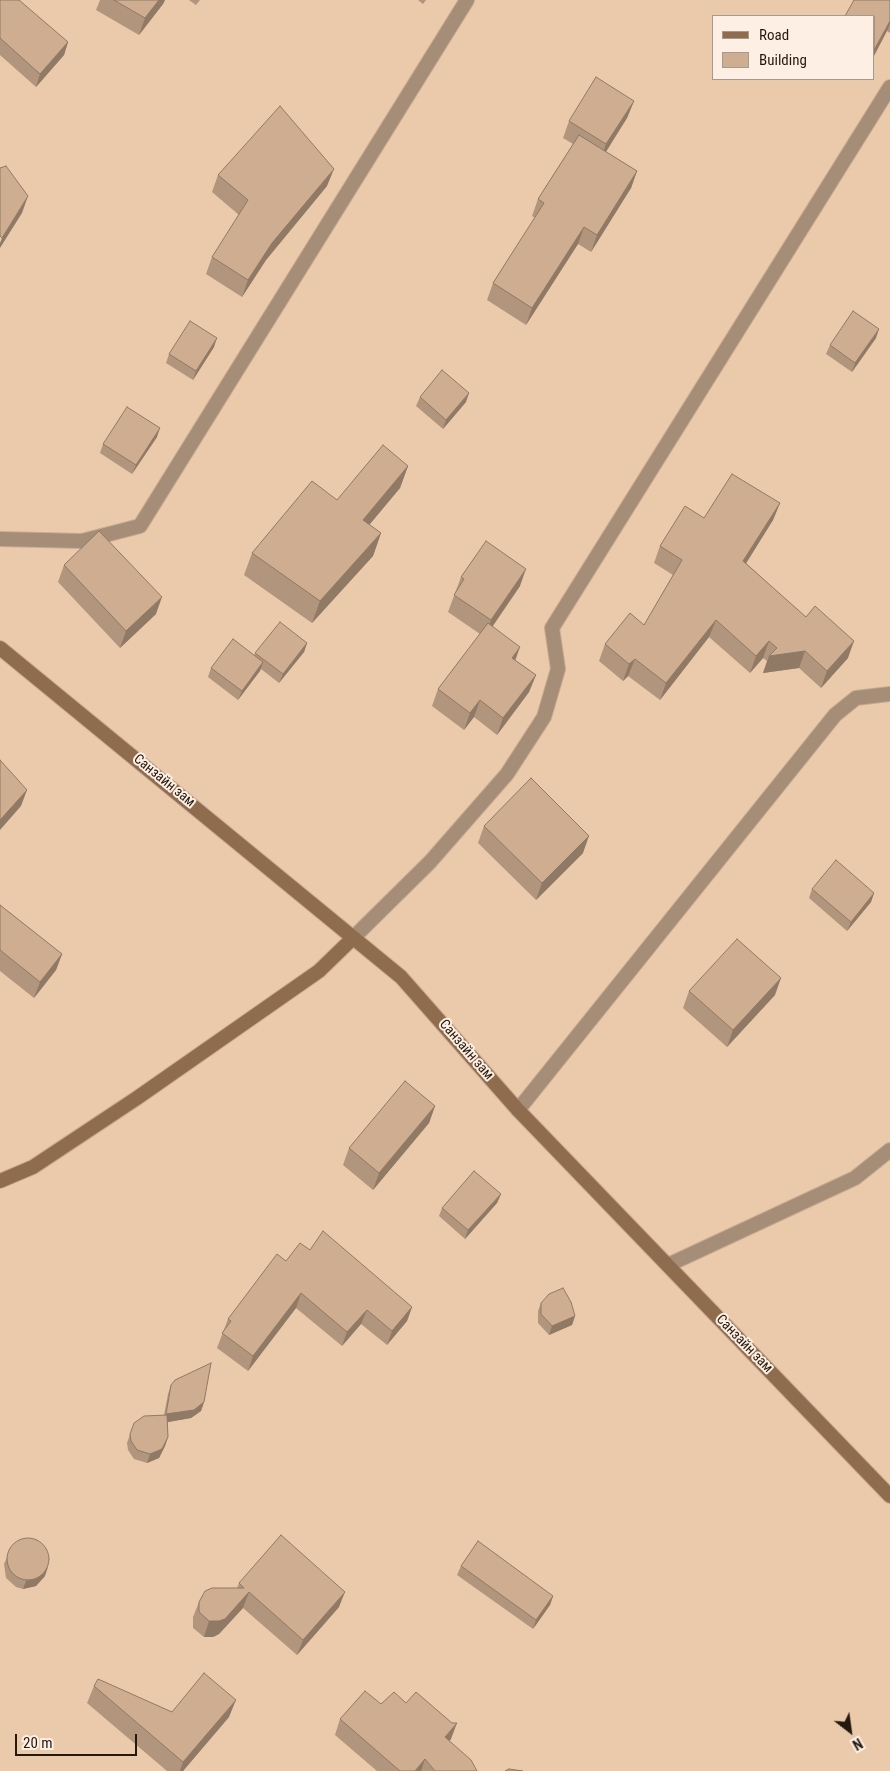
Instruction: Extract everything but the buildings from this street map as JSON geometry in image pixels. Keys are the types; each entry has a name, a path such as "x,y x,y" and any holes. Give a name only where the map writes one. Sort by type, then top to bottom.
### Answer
{"main road":[{"name":"Санзайн зам","path":"0,648 402,977 518,1110 890,1496"},
{"path":"0,1181 33,1167 137,1098 319,970 353,938"}],"street":[{"path":"0,539 82,541 140,526 467,0"},
{"path":"353,938 430,862 507,774 544,717 558,669 552,628 890,87"},
{"path":"518,1110 835,715 856,698 890,694"},
{"path":"668,1265 856,1178 890,1150"}]}
